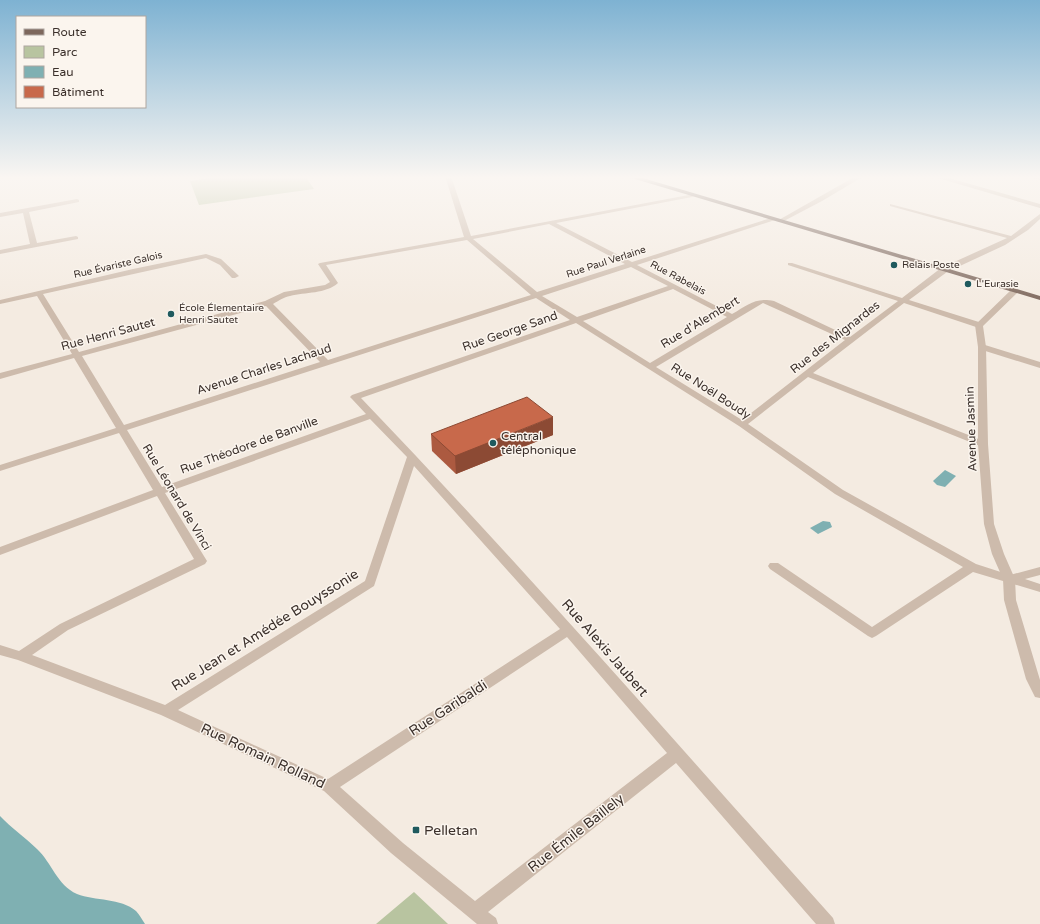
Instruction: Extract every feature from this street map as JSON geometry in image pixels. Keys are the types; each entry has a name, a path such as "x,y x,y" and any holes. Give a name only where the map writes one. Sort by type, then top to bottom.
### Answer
{"main road":[{"path":"774,219 1040,298"}],"street":[{"path":"28,219 34,246"},
{"path":"462,219 468,238 566,219"},
{"path":"944,219 1013,238"},
{"name":"Rue des Mignardes","path":"742,424 944,270 1013,238 1037,219"},
{"name":"Rue Paul Verlaine","path":"536,295 631,264 777,220"},
{"name":"Rue Rabelais","path":"551,222 732,317"},
{"path":"0,252 76,238"},
{"name":"Rue Noël Boudy","path":"468,238 536,295 742,424 839,492 972,567 1040,588"},
{"name":"Rue Henri Sautet","path":"0,376 268,303 287,294 327,287 334,283 322,264 468,238"},
{"name":"Rue Évariste Galois","path":"0,302 206,256 219,261 235,276"},
{"path":"790,264 979,325 1015,291"},
{"name":"Rue George Sand","path":"355,397 673,287"},
{"name":"Rue Léonard de Vinci","path":"21,656 64,627 201,561 39,293"},
{"name":"Avenue Charles Lachaud","path":"0,468 536,295"},
{"name":"Rue d'Alembert","path":"651,366 732,317 758,302 763,301 771,303 851,340"},
{"path":"268,303 325,362"},
{"name":"Avenue Jasmin","path":"979,325 982,347 983,444 989,524 998,554 1009,579"},
{"path":"982,347 1040,365"},
{"path":"807,374 983,444"},
{"name":"Rue Alexis Jaubert","path":"355,397 412,456 568,630 827,924"},
{"name":"Rue Théodore de Banville","path":"0,551 372,414"},
{"name":"Rue Jean et Amédée Bouyssonie","path":"166,711 370,583 412,456"},
{"path":"774,566 872,633 972,567"},
{"path":"1040,571 1009,579 1010,600 1033,679 1040,693"},
{"name":"Rue Garibaldi","path":"328,786 568,630"},
{"name":"Rue Romain Rolland","path":"0,650 21,656 166,711 328,786 397,848 490,924"},
{"name":"Rue Émile Baillely","path":"475,912 677,754"}],"green space":[{"path":"414,892 448,924 376,924"}],"water":[{"path":"945,470 956,476 945,487 937,485 933,481"},
{"path":"823,521 830,522 832,527 818,534 810,528"},
{"path":"0,816 37,849 64,885 70,890 84,896 115,902 130,907 136,911 145,924 0,924"}],"building":[{"path":"527,397 553,417 455,456 431,434"}],"place":[{"name":"Relais Poste","path":"894,265"},
{"name":"L'Eurasie","path":"968,284"},
{"name":"École Élementaire Henri Sautet","path":"171,314"},
{"name":"Central téléphonique","path":"493,443"},
{"name":"Pelletan","path":"416,830"}]}
